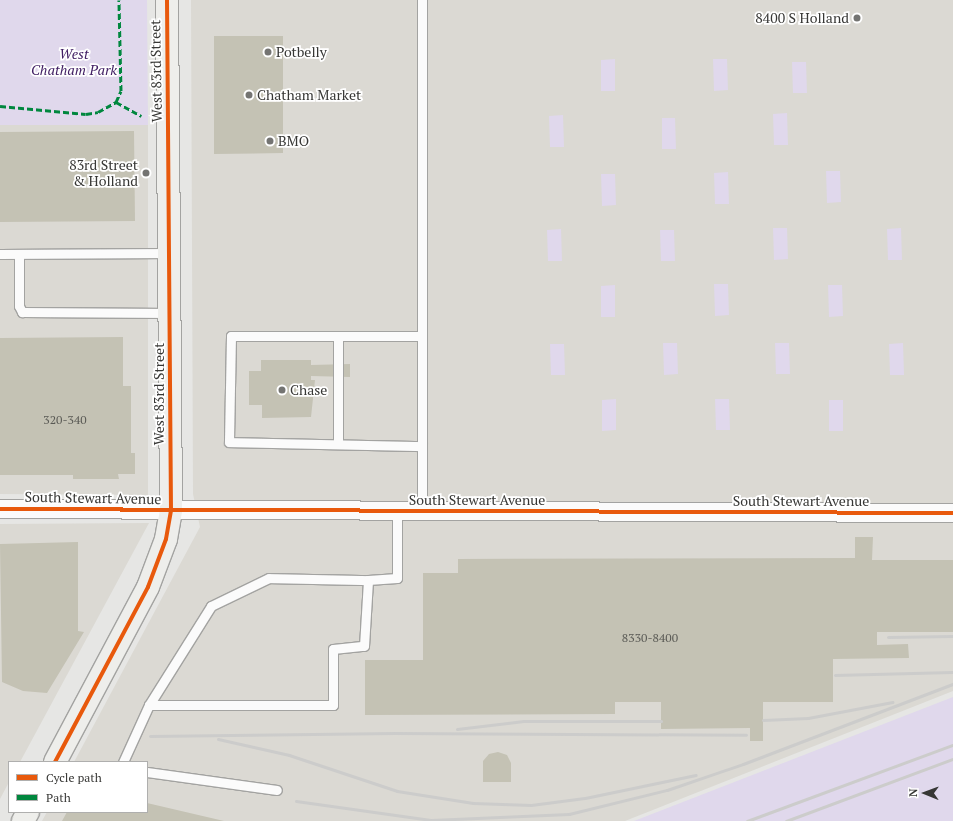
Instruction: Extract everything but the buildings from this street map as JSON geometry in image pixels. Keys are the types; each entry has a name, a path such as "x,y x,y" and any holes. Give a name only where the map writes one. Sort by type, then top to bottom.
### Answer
{"street":[{"name":"West 83rd Street","path":"56,761 148,587 166,539 171,510 167,0"},
{"name":"South Stewart Avenue","path":"0,509 953,513"}],"lane":[{"path":"422,0 422,511"},
{"path":"0,254 169,253"},
{"path":"19,254 19,306 22,312 169,314"},
{"path":"422,336 231,336 229,442 422,446"},
{"path":"338,336 338,444"},
{"path":"123,761 149,705 211,606 269,578 368,580 397,578 397,511"},
{"path":"149,705 333,705 333,649 364,646 368,580"},
{"path":"148,772 277,790"}],"shaded area":[{"name":"Chatham Market","path":"191,0 953,0 953,691 625,821 42,821 46,813 148,813 148,761 75,761 200,527 193,494"},
{"path":"0,125 148,125 148,495 0,494"},
{"path":"149,523 21,761 8,761 8,784 0,799 0,524"}],"green space":[{"name":"West Chatham Park","path":"0,0 147,0 148,125 0,125"},
{"path":"615,59 615,91 601,91 601,60"},
{"path":"713,59 727,59 728,90 714,91"},
{"path":"792,62 806,62 807,93 793,93"},
{"path":"787,113 788,145 774,145 773,114"},
{"path":"563,115 564,147 550,147 549,116"},
{"path":"662,118 675,118 676,149 662,149"},
{"path":"826,171 840,171 841,202 827,203"},
{"path":"728,172 729,204 715,204 714,173"},
{"path":"601,174 615,174 616,205 602,206"},
{"path":"773,228 787,228 788,259 774,260"},
{"path":"901,228 902,260 888,260 887,229"},
{"path":"561,229 562,261 548,261 547,230"},
{"path":"660,230 674,230 675,261 661,261"},
{"path":"714,284 728,284 729,315 715,316"},
{"path":"615,285 615,317 601,317 601,286"},
{"path":"828,285 842,285 843,316 829,317"},
{"path":"663,343 677,343 678,374 664,375"},
{"path":"775,343 789,343 790,374 776,374"},
{"path":"903,343 904,375 890,375 889,344"},
{"path":"550,344 564,344 565,375 551,375"},
{"path":"616,399 616,430 602,431 602,400"},
{"path":"715,399 729,399 730,430 716,430"},
{"path":"829,400 843,400 843,431 829,431"},
{"path":"953,697 953,821 634,821"}],"railway":[{"path":"888,637 953,636"},
{"path":"835,675 953,672"},
{"path":"296,801 431,820 569,814 667,790 743,764 953,684"},
{"path":"763,720 808,718 893,702"},
{"path":"457,729 524,721 661,721"},
{"path":"150,736 395,733 746,735"},
{"path":"218,739 289,755 397,791 473,803 531,805 585,798 696,775"},
{"path":"747,821 953,745"},
{"path":"786,821 953,759"}],"marked path":[{"path":"0,106 86,114 98,112 116,102 121,91 119,0"},
{"path":"116,102 141,116"}],"cycle path":[{"path":"56,761 148,587 166,539 171,510 167,0"},
{"path":"0,509 953,513"}],"place":[{"name":"8400 S Holland","path":"857,18"},
{"name":"Potbelly","path":"268,52"},
{"name":"Chatham Market","path":"249,95"},
{"name":"BMO","path":"270,141"},
{"name":"83rd Street & Holland","path":"146,173"},
{"name":"Chase","path":"282,390"}]}
